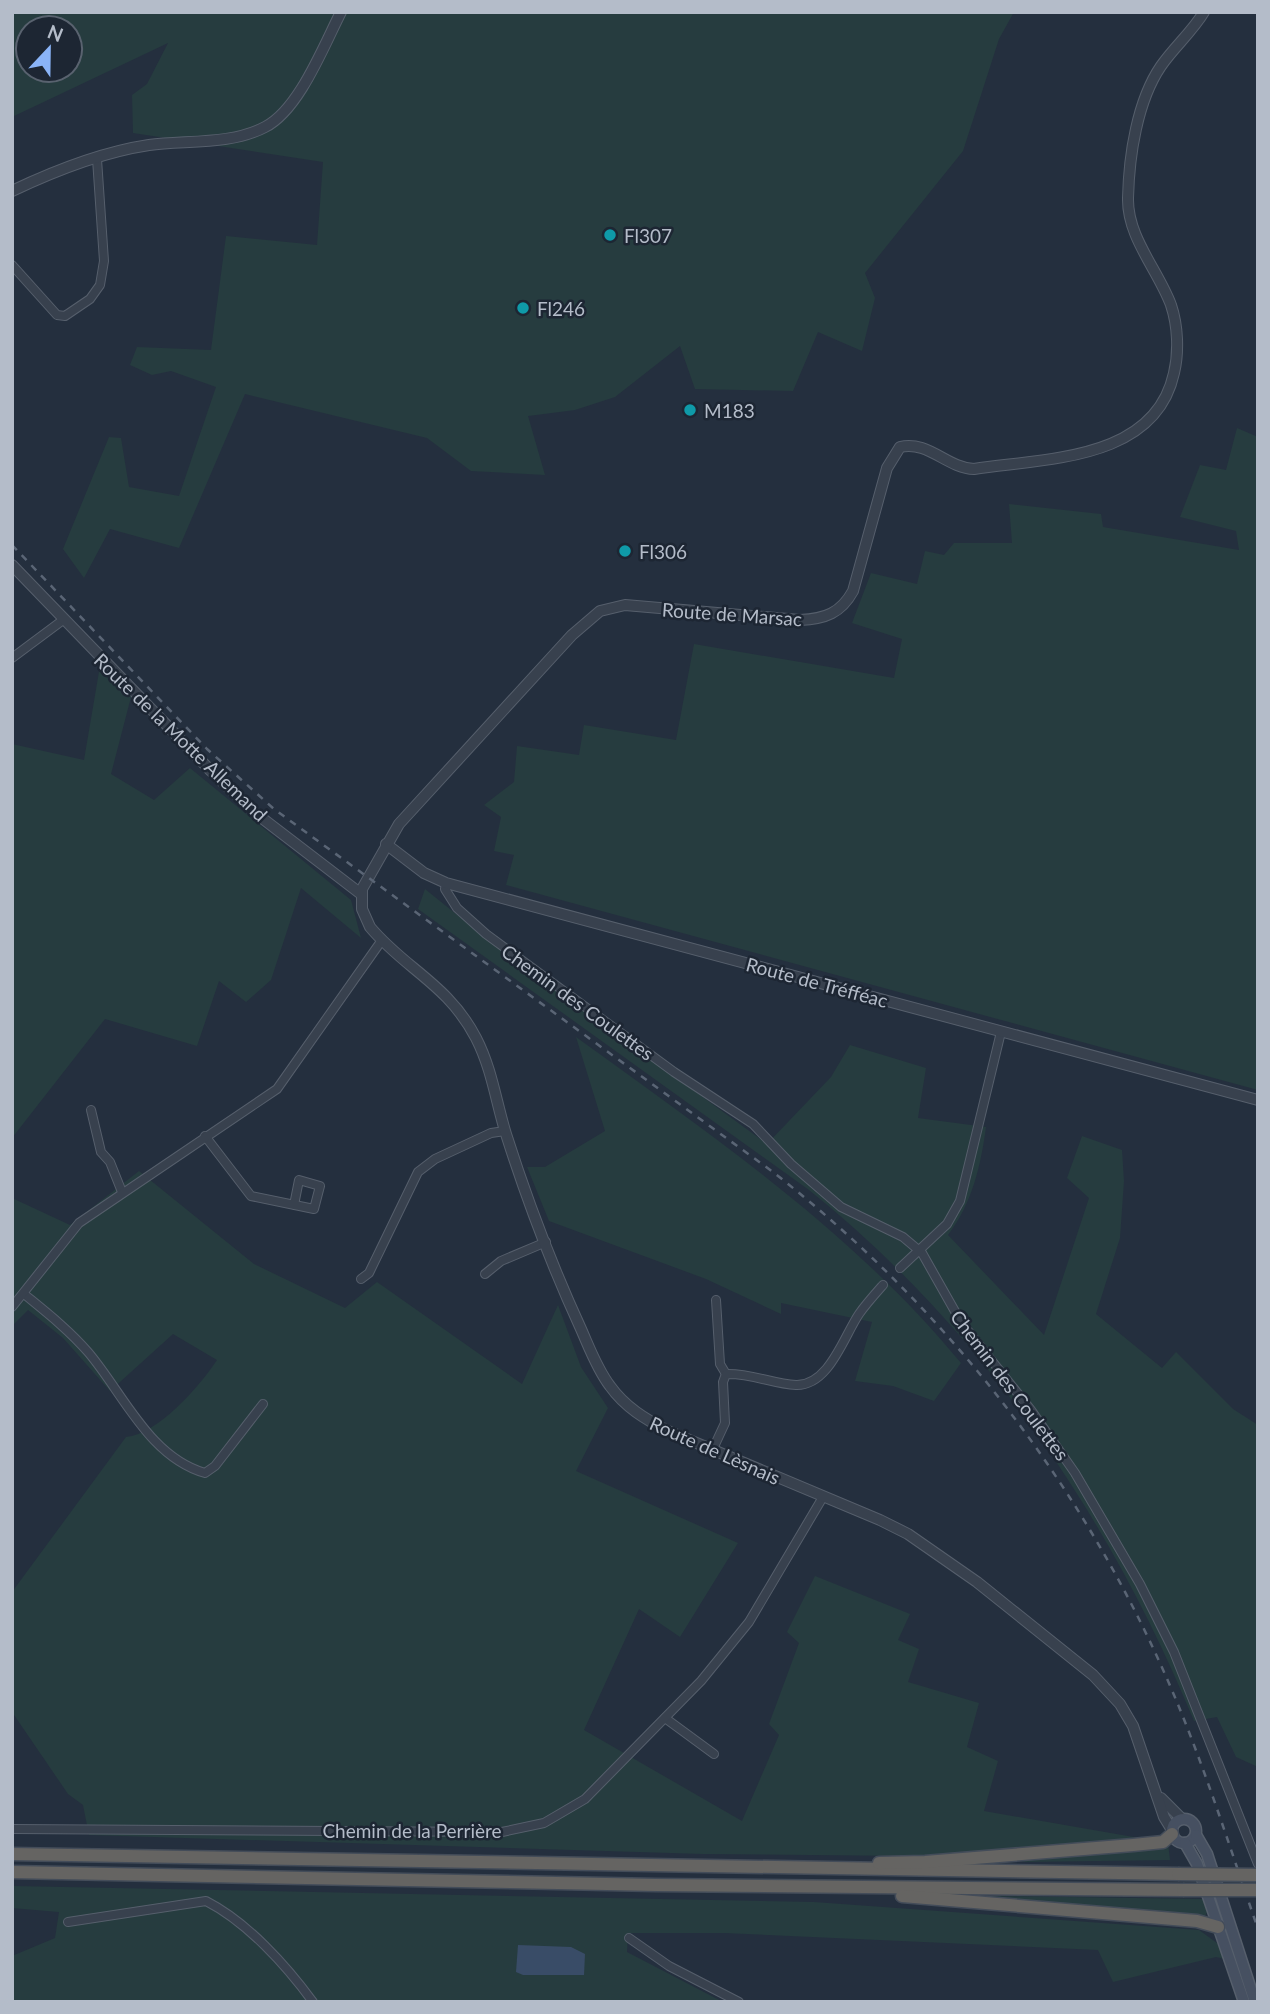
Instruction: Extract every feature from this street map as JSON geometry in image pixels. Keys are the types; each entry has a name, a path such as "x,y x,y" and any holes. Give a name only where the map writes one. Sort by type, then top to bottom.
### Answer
{"highway":[{"path":"811,1870 832,1863 925,1862 1163,1842 1172,1832"},
{"path":"12,1854 811,1870 1258,1875"},
{"path":"12,1872 875,1888 1258,1891"},
{"path":"875,1888 894,1895 1197,1921 1218,1927"}],"main road":[{"path":"1244,2002 1192,1851 1185,1843 1177,1841 1172,1832 1182,1819 1194,1824 1196,1835 1207,1854 1255,2002"},
{"path":"1185,1843 1196,1835"}],"street":[{"path":"12,191 42,177 150,145 232,138 265,127 295,97 341,12"},
{"name":"Route de Marsac","path":"386,844 413,808 563,645 600,611 625,606 800,620 827,617 847,603 853,591 887,468 900,447 921,447 956,465 974,469 1096,449 1114,443 1144,425 1168,393 1175,366 1177,338 1172,308 1133,227 1128,200 1129,184 1147,92 1164,62 1204,12"},
{"path":"12,265 57,315 65,316 90,299 100,285 104,261 97,159"},
{"name":"Route de la Motte Allemand","path":"12,565 183,745 254,812 361,894"},
{"path":"12,658 63,620"},
{"path":"361,894 386,844"},
{"name":"Route de Tréfféac","path":"386,844 424,873 446,883 1258,1100"},
{"name":"Chemin des Coulettes","path":"446,883 445,889 457,908 486,934 674,1072 753,1124 791,1164 841,1207 903,1237 919,1250 933,1269 961,1322 1031,1410 1111,1531 1174,1652 1258,1864"},
{"name":"Route de Lèsnais","path":"361,894 364,916 382,940 430,978 452,1001 475,1037 492,1075 505,1130 570,1304 607,1383 639,1416 712,1451 908,1534 977,1582 1093,1675 1120,1704 1133,1726 1172,1832"},
{"path":"12,1307 79,1223 277,1088 382,940"},
{"path":"900,1268 947,1224 960,1202 1001,1032"},
{"path":"92,1110 101,1152 110,1162 122,1192"},
{"path":"361,1279 369,1273 418,1172 435,1159 505,1130"},
{"path":"205,1136 251,1196 294,1205"},
{"path":"485,1274 501,1261 546,1241"},
{"path":"726,1374 740,1373 797,1385 811,1382 830,1363 861,1311 883,1285"},
{"path":"24,1294 86,1350 157,1446 192,1470 205,1474 215,1466 263,1404"},
{"path":"716,1300 720,1364 726,1374"},
{"path":"712,1451 725,1423 723,1382 726,1374"},
{"name":"Chemin de la Perrière","path":"12,1829 502,1832 544,1823 585,1799 701,1681 750,1622 823,1497"},
{"path":"665,1718 714,1754"},
{"name":"Route de Lèsnais","path":"1155,1789 1164,1804 1182,1819"},
{"path":"68,1922 206,1901 226,1911 298,1981 313,2002"},
{"path":"629,1938 669,1965 739,2002"}],"green space":[{"path":"12,12 1014,12 999,39 963,151 865,273 875,298 862,351 818,332 793,391 695,389 680,346 615,397 575,410 528,416 545,475 471,471 427,438 245,394 179,548 110,529 84,578 63,549 109,437 121,438 129,487 179,496 216,387 171,371 152,375 130,365 137,347 211,350 226,236 317,245 323,162 133,133 132,95 147,84 168,43 84,83 84,14 14,14 14,84 82,84 12,117"},
{"path":"1237,428 1258,437 1258,1090 506,885 514,855 494,851 501,817 484,805 514,782 517,746 579,755 584,725 676,740 694,644 894,678 902,639 852,623 871,573 917,584 925,551 944,555 954,543 1012,543 1009,504 1101,514 1103,527 1239,550 1236,531 1180,517 1200,465 1226,470"},
{"path":"100,666 131,697 111,774 154,800 190,768 351,900 361,938 301,888 271,980 246,1002 219,981 197,1046 105,1019 12,1138 12,744 84,760"},
{"path":"425,889 492,943 767,1144 831,1077 850,1045 926,1068 918,1118 986,1127 974,1184 948,1235 1044,1335 1089,1198 1067,1178 1082,1136 1122,1150 1124,1181 1120,1238 1096,1314 1162,1368 1176,1352 1233,1409 1258,1425 1258,1767 1236,1757 1217,1717 1194,1721 1123,1572 1081,1500 1035,1431 985,1365 930,1303 872,1244 809,1190 418,909"},
{"path":"576,1037 779,1188 874,1270 919,1315 961,1363 934,1401 893,1386 855,1381 872,1322 781,1303 781,1314 706,1279 549,1221 527,1167 545,1167 605,1131"},
{"path":"139,1171 254,1264 345,1308 377,1282 522,1384 558,1305 581,1367 608,1408 576,1471 738,1543 680,1637 639,1609 584,1730 742,1821 779,1735 769,1724 799,1643 787,1632 815,1576 910,1614 898,1640 919,1649 908,1682 979,1703 967,1747 998,1761 984,1811 1168,1843 1170,1860 1026,1862 969,1852 910,1856 703,1854 89,1835 83,1805 68,1794 12,1712 12,1592 126,1437 151,1427 177,1408 217,1360 173,1334 110,1391 63,1338 28,1310 12,1326 12,1198 70,1225"},
{"path":"12,1886 814,1902 1199,1930 1217,1943 1225,1959 1216,1957 1113,1982 1098,1950 724,1933 628,1933 627,1952 723,2002 12,2002 12,1956 55,1938 59,1912 12,1908"},
{"path":"991,1896 1206,1899 1209,1909 1205,1916 992,1899"}],"water":[{"path":"518,1945 571,1947 585,1954 584,1975 523,1975 516,1972"}],"railway":[{"path":"12,545 207,749 274,809 773,1172 837,1225 954,1343 1055,1475 1099,1546 1139,1619 1197,1753 1258,1929"}],"place":[{"name":"Fl307","path":"610,235"},
{"name":"Fl246","path":"523,308"},
{"name":"M183","path":"690,410"},
{"name":"Fl306","path":"625,551"}]}
